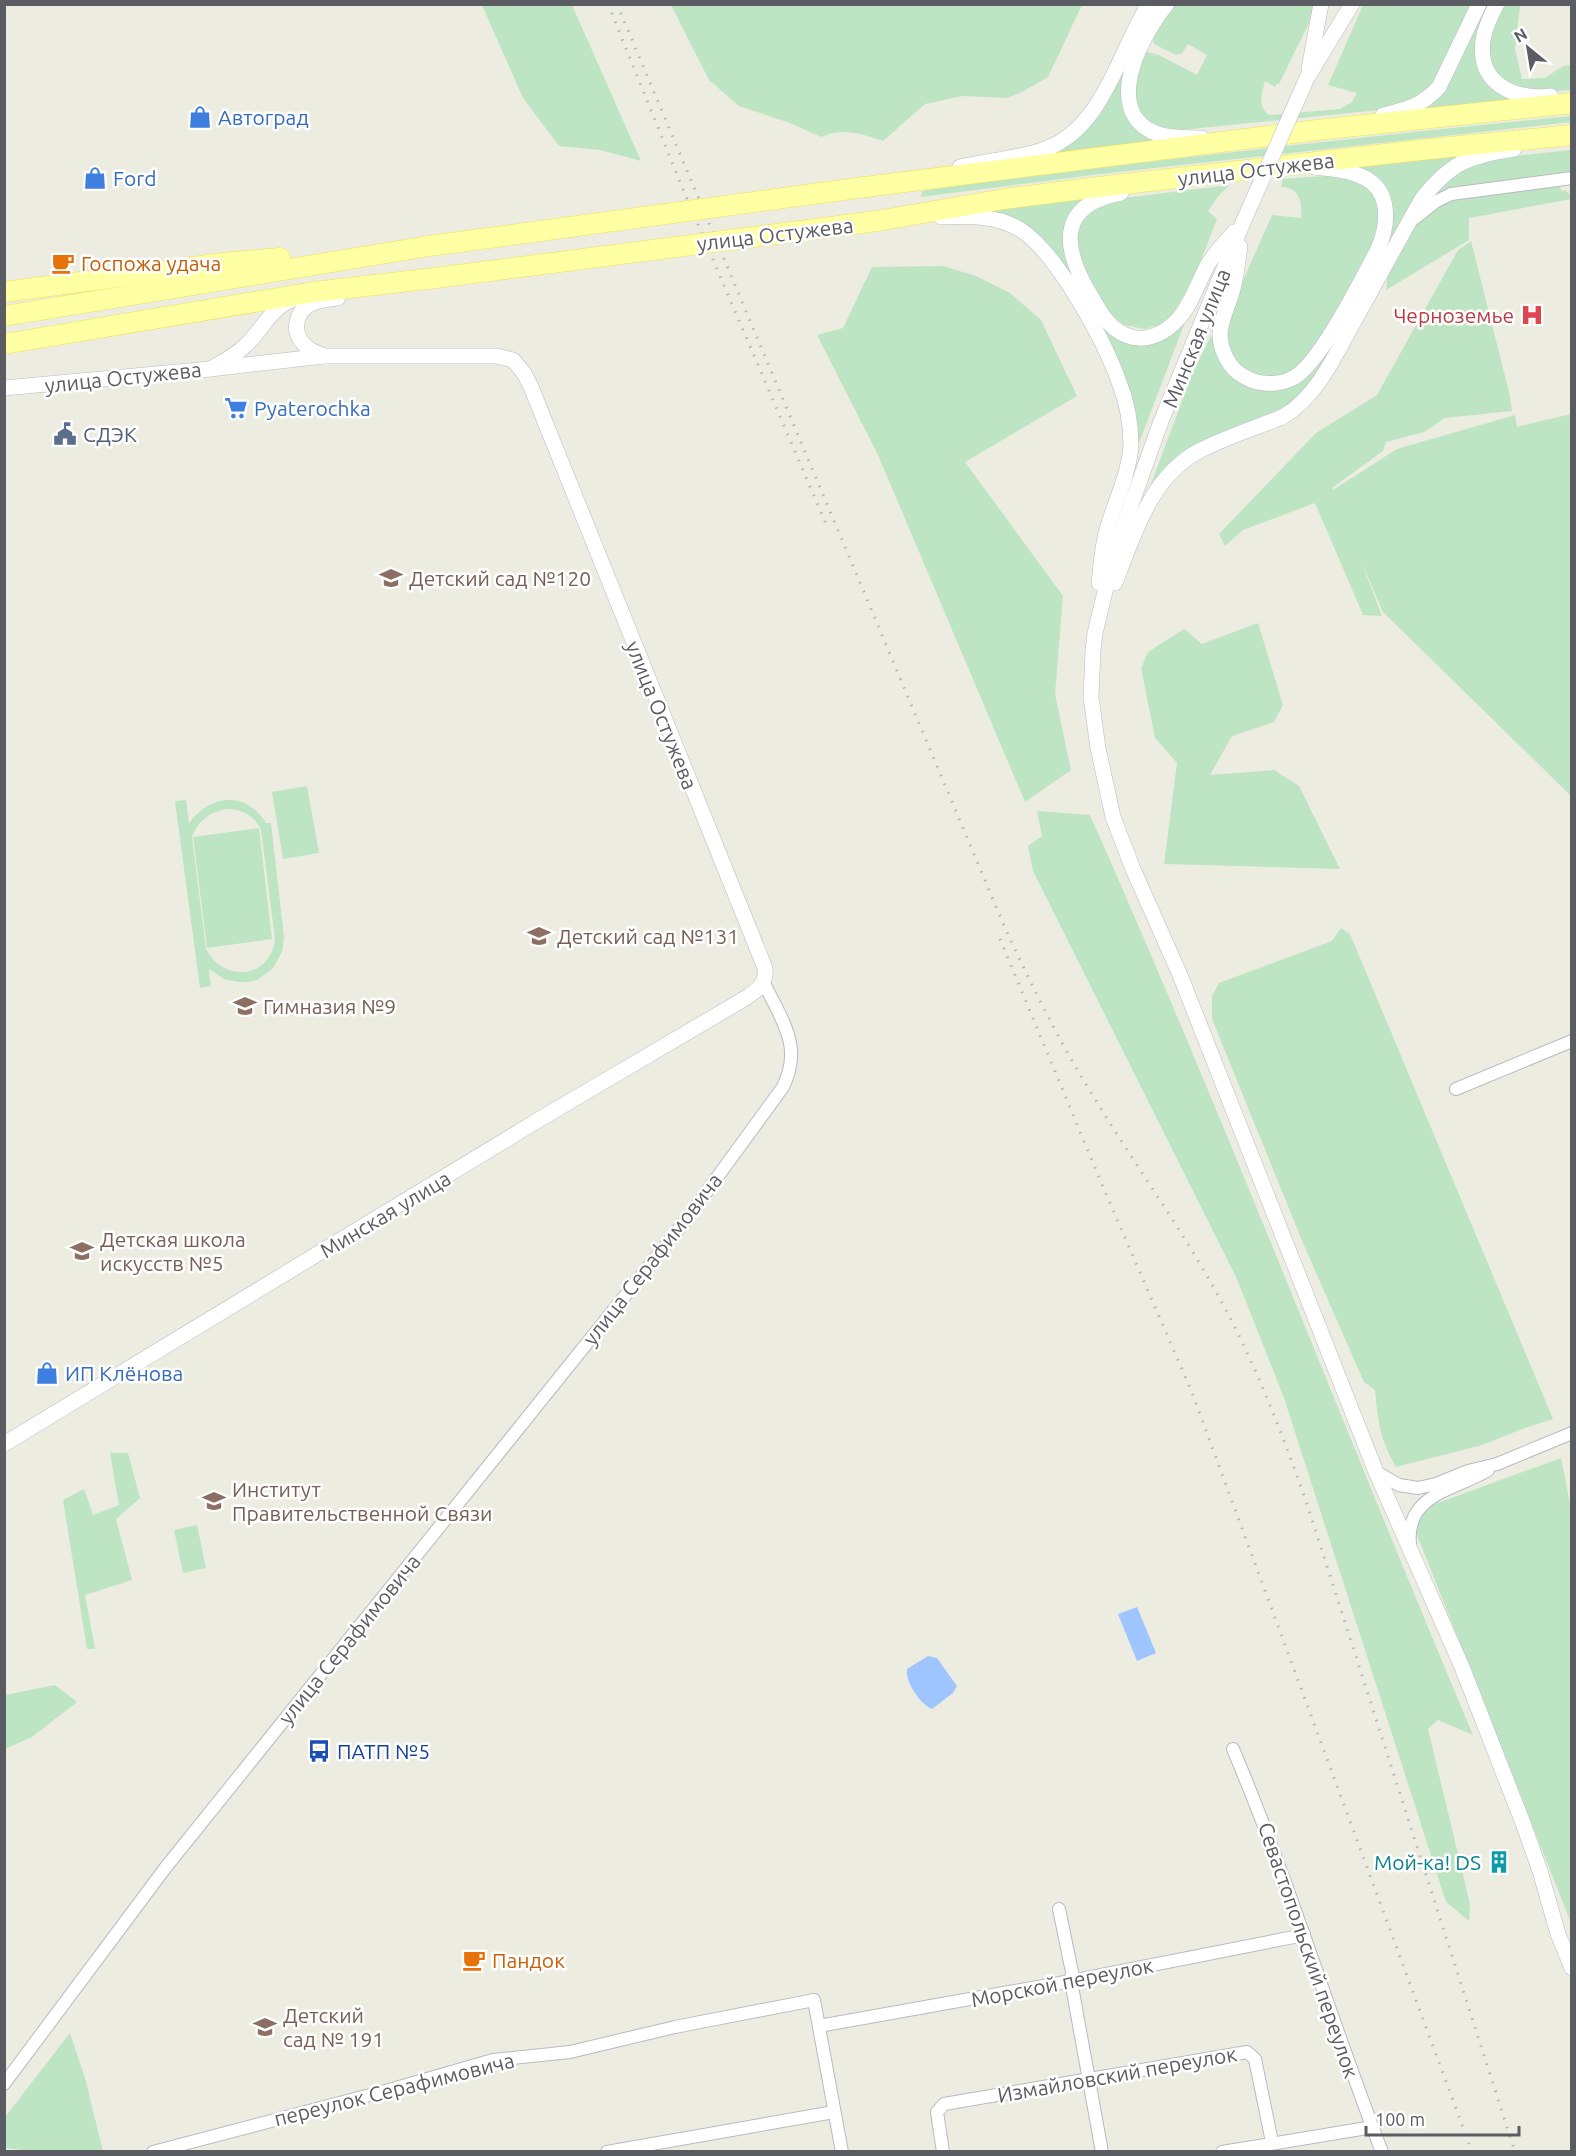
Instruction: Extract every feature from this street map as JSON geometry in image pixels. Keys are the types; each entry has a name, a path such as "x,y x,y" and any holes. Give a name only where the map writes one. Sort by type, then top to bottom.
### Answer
{"main road":[{"name":"улица Остужева","path":"4,292 222,263 429,246 865,187 1317,130 1572,103"},
{"name":"улица Остужева","path":"314,292 877,221 1004,199 1420,150 1572,135"},
{"path":"4,315 429,246"},
{"path":"4,344 314,292"}],"street":[{"path":"865,187 1034,152 1058,144 1069,137 1089,116 1100,98 1149,4"},
{"path":"1167,4 1147,33 1131,73 1128,88 1129,101 1134,113 1151,131 1163,135 1247,139"},
{"path":"1307,78 1321,4"},
{"name":"Минская улица","path":"1342,4 1244,220 1129,506 1115,550 1095,633 1091,685 1095,732 1113,818 1180,975 1376,1472 1462,1667 1514,1799 1540,1871 1558,1934 1572,1968"},
{"path":"1307,78 1352,4"},
{"path":"1317,130 1406,111 1424,102 1438,87 1448,71 1479,4"},
{"path":"1497,4 1482,42 1486,66 1492,78 1502,88 1516,95 1535,98 1572,94"},
{"path":"1095,633 1139,525 1159,486 1174,469 1197,452 1284,416 1300,404 1316,386 1422,199 1436,182 1460,163 1494,152 1572,141"},
{"path":"1244,220 1233,291 1222,319 1221,343 1227,360 1238,373 1258,382 1279,383 1299,374 1323,347 1378,249 1384,237 1387,220 1379,192 1367,179 1339,170 1298,165"},
{"path":"1222,174 1106,195 1089,203 1078,214 1071,231 1070,248 1076,268 1100,311 1113,327 1128,336 1141,338 1154,336 1166,330 1186,310 1206,267 1244,220"},
{"path":"1399,241 1418,214 1434,202 1451,194 1572,178"},
{"path":"877,221 962,216 987,217 1020,230 1034,240 1056,265 1095,330 1124,397 1130,425 1131,446 1125,474 1106,534 1095,633"},
{"path":"324,356 310,350 298,335 297,322 304,309 313,303 377,292 435,278"},
{"name":"улица Остужева","path":"210,369 232,358 248,344 269,316 283,303 314,292"},
{"name":"улица Остужева","path":"4,388 324,356 498,356 513,360 524,373 555,443 681,763 762,960 765,968 764,983"},
{"name":"Минская улица","path":"4,1444 540,1119 744,999 764,983"},
{"name":"улица Серафимовича","path":"4,2084 166,1867 686,1220 783,1087 790,1074 793,1061 791,1044 764,983"},
{"path":"1456,1089 1572,1041"},
{"path":"1376,1472 1400,1485 1418,1488 1497,1464 1572,1433"},
{"path":"1411,1551 1410,1525 1424,1503 1435,1495 1475,1478 1497,1464"},
{"name":"Севастопольский переулок","path":"1233,1749 1264,1823 1339,2039 1382,2151"},
{"path":"1059,1909 1102,2151"},
{"name":"Морской переулок","path":"819,2026 1071,1981 1294,1938 1304,1934"},
{"name":"переулок Серафимовича","path":"153,2151 389,2090 493,2060 570,2052 675,2027 814,2000 819,2026"},
{"path":"819,2026 842,2151"},
{"name":"Измайловский переулок","path":"943,2151 937,2112 944,2104 1246,2052 1255,2059 1272,2142"},
{"path":"608,2151 834,2112"},
{"path":"1222,2151 1373,2127"}],"green space":[{"path":"482,5 572,5 641,161 600,150 559,146 523,98"},
{"path":"671,5 1082,5 1048,77 1007,98 962,96 925,104 883,141 844,132 821,137 790,123 739,106 709,80"},
{"path":"1154,5 1158,5 1124,104 1164,141 1043,155 1071,141"},
{"path":"1173,5 1314,5 1308,25 1279,84 1275,87 1265,81 1262,103 1269,115 1340,109 1352,102 1357,93 1328,85 1363,5 1472,5 1431,88 1399,108 1181,130 1163,129 1149,123 1140,112 1133,92 1144,55 1147,52 1159,55 1197,75 1207,55 1188,44 1182,53 1176,55 1154,44 1153,37"},
{"path":"1485,5 1491,5 1476,52 1521,102 1415,113"},
{"path":"1502,5 1520,6 1515,49 1522,79 1545,78 1563,66 1571,65 1571,90 1529,92 1500,79 1491,66 1487,45"},
{"path":"1571,116 1571,122 1100,174 921,197 922,191 1084,170 1328,141"},
{"path":"1571,150 1571,172 1455,187 1429,197 1456,170 1496,158"},
{"path":"1464,154 1451,162 1317,375 1295,402 1151,484 1192,374 1211,336 1214,337 1225,368 1297,384 1392,217 1351,167"},
{"path":"1337,175 1368,186 1379,206 1379,232 1346,296 1309,357 1288,375 1260,378 1235,363 1226,342 1230,310 1272,215 1301,218 1298,197 1292,190 1281,187 1283,179"},
{"path":"1560,184 1561,191 1565,190 1571,195 1571,199 1469,218 1469,240 1386,290 1388,273 1414,228 1423,216 1446,200"},
{"path":"1230,185 1220,194 1208,211 1217,219 1194,278 1172,315 1159,325 1145,329 1124,325 1107,311 1077,254 1077,226 1099,203 1107,200"},
{"path":"1088,196 1078,205 1064,231 1063,247 1072,269 1118,336 1184,325 1137,448 1136,435 1056,257 986,211"},
{"path":"1471,241 1512,411 1445,418 1424,432 1386,442 1383,451 1332,488 1333,490 1397,449 1515,415 1517,427 1571,414 1571,796 1383,612 1361,561 1382,616 1363,615 1315,503 1243,530 1225,546 1219,534 1316,433 1377,395 1458,250"},
{"path":"943,266 976,276 1010,293 1041,320 1077,396 965,462 1063,596 1055,694 1071,770 1025,802 878,455 817,335 843,328 872,267"},
{"path":"1258,623 1283,705 1274,722 1232,736 1210,775 1274,770 1299,786 1340,869 1164,864 1177,763 1155,738 1141,668 1148,652 1184,629 1202,644"},
{"path":"307,786 319,853 283,859 272,792"},
{"path":"186,800 189,823 207,806 228,800 248,805 258,812 266,823 271,823 284,937 282,952 273,968 257,980 238,982 224,979 209,969 211,986 200,988 175,801","holes":["232,809 251,817 261,830 275,939 272,952 265,962 256,969 245,972 223,967 206,949 192,837 197,826 209,815 220,810"]},
{"path":"1037,811 1090,815 1189,1044 1473,1735 1438,1720 1428,1729 1470,1904 1469,1921 1446,1902 1284,1398 1237,1279 1033,871 1028,846 1042,836"},
{"path":"259,828 272,939 207,948 193,837"},
{"path":"1341,928 1350,934 1553,1419 1482,1445 1396,1467 1386,1448 1381,1430 1375,1390 1364,1382 1303,1243 1212,1019 1212,996 1219,983 1332,941"},
{"path":"110,1453 128,1453 140,1498 116,1519 132,1580 85,1595 95,1649 87,1649 63,1500 84,1489 93,1515 119,1505"},
{"path":"1561,1458 1572,1513 1571,1923 1415,1530 1424,1508"},
{"path":"197,1525 206,1568 183,1573 174,1530"},
{"path":"55,1685 77,1702 32,1737 5,1749 5,1695"},
{"path":"70,2033 85,2078 103,2151 40,2152 5,2148 5,2117"}],"water":[{"path":"1137,1607 1156,1653 1137,1661 1118,1614"},
{"path":"928,1656 937,1658 957,1686 953,1693 932,1709 914,1692 907,1674 907,1669"}],"railway":[{"path":"608,4 682,187 826,524"},
{"path":"617,4 1005,928 1076,1067 1215,1290 1266,1397 1308,1507 1515,2152"},
{"path":"1000,939 1103,1187 1191,1390 1472,2152"}],"place":[{"name":"Автоград","path":"200,117"},
{"name":"Ford","path":"95,178"},
{"name":"Госпожа удача","path":"63,263"},
{"name":"Черноземье","path":"1532,315"},
{"name":"Pyaterochka","path":"236,408"},
{"name":"СДЭК","path":"65,434"},
{"name":"Детский сад №120","path":"391,578"},
{"name":"Детский сад №131","path":"539,936"},
{"name":"Гимназия №9","path":"245,1006"},
{"name":"Детская школа искусств №5","path":"82,1251"},
{"name":"ИП Клёнова","path":"47,1373"},
{"name":"Институт Правительственной Связи","path":"214,1501"},
{"name":"ПАТП №5","path":"319,1751"},
{"name":"Мой-ка! DS","path":"1499,1862"},
{"name":"Пандок","path":"474,1960"},
{"name":"Детский сад № 191","path":"265,2027"}]}
